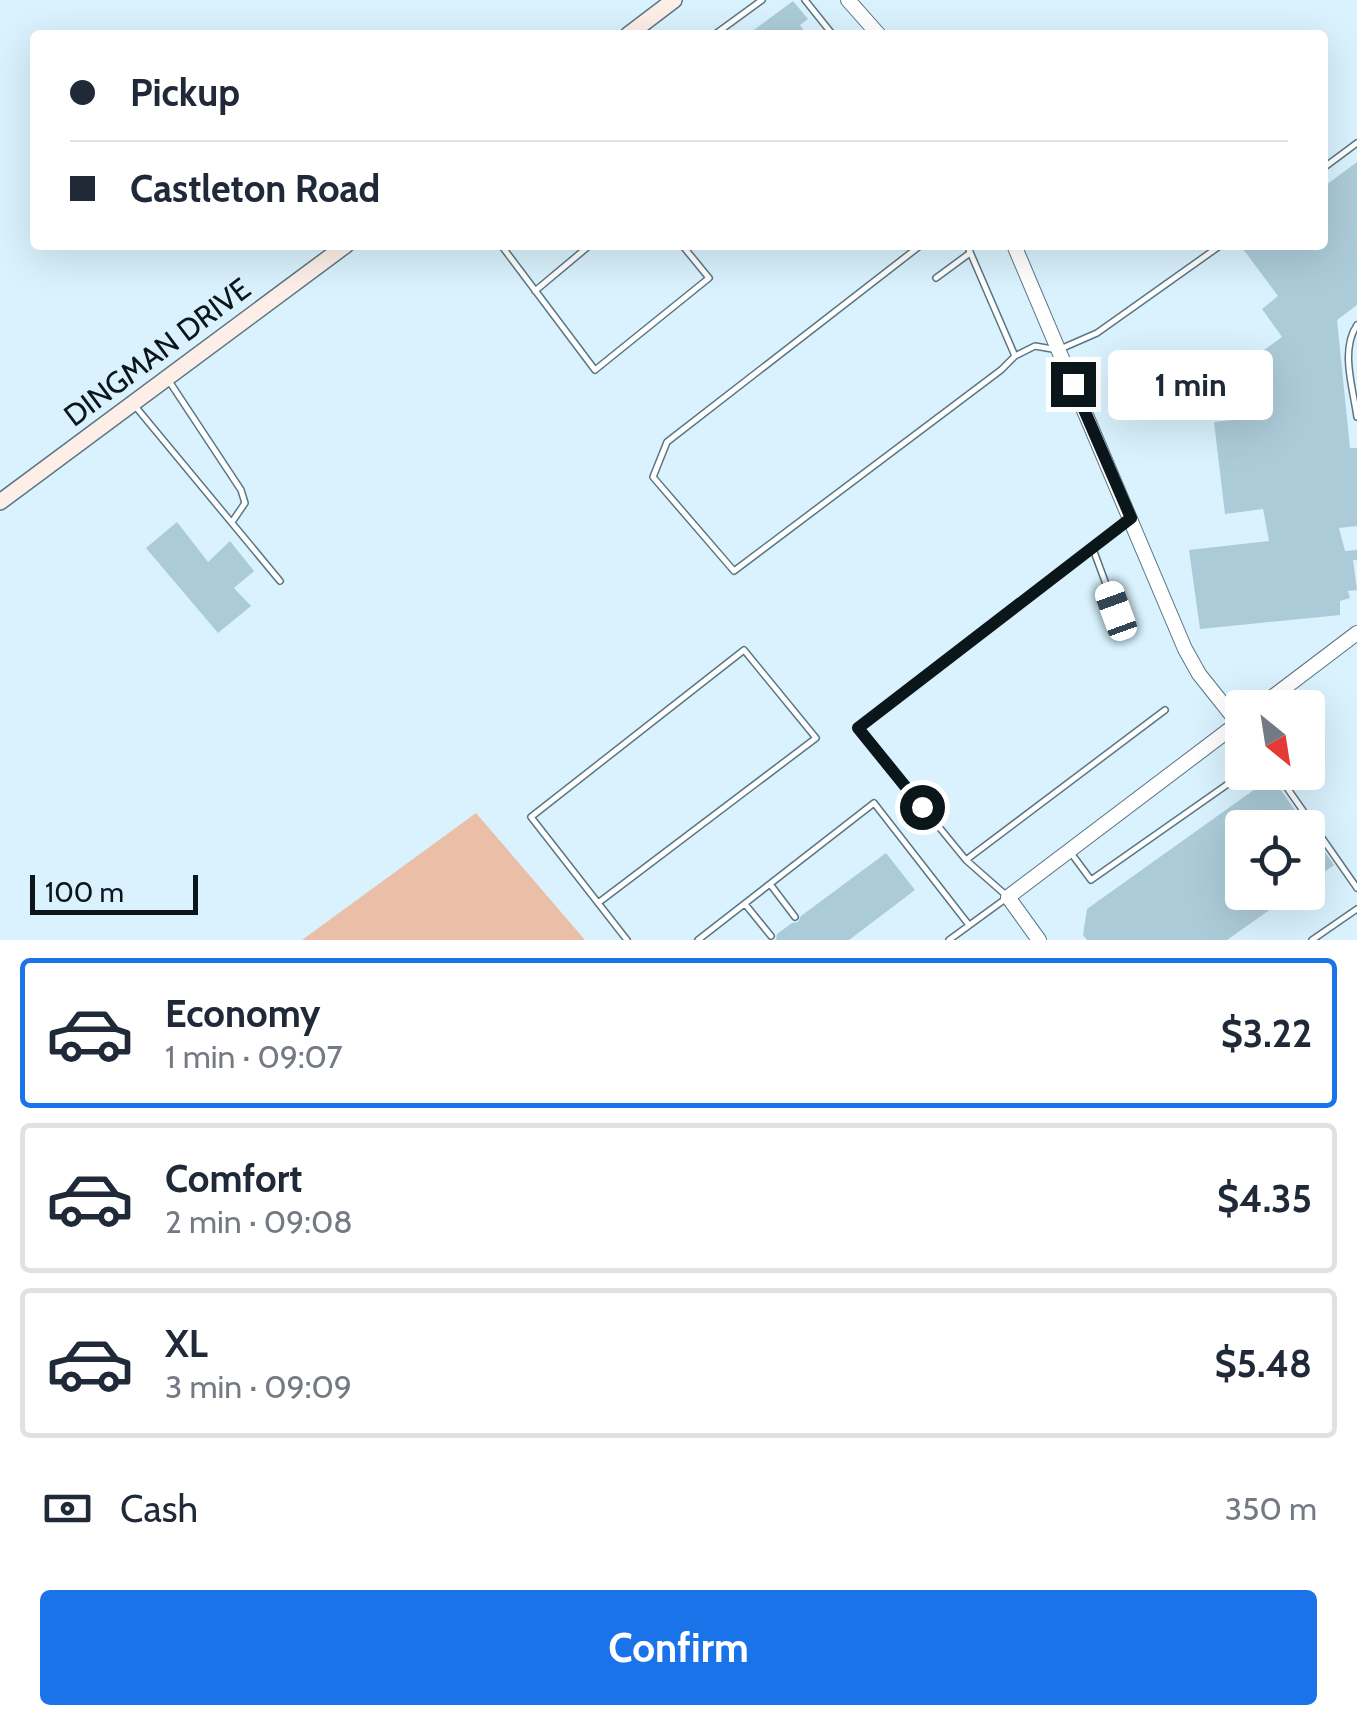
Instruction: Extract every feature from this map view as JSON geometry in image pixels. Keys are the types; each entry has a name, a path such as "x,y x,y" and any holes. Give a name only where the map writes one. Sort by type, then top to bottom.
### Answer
{"main road":[{"path":"637,30 674,0"},
{"name":"DINGMAN DRIVE","path":"0,502 339,250"}],"street":[{"path":"848,0 875,30"},
{"path":"1016,250 1186,650 1199,674 1225,705"},
{"path":"1282,690 1357,633"},
{"path":"1039,940 1008,897 1225,736"}],"lane":[{"path":"721,30 762,0"},
{"path":"805,0 829,30"},
{"path":"1328,164 1357,142"},
{"path":"506,250 595,370 709,278 686,250"},
{"path":"535,291 584,250"},
{"path":"915,250 667,442 654,477 734,571 1015,356 1035,346 1058,350 1097,333 1214,250"},
{"path":"969,250 1015,356"},
{"path":"936,278 970,253"},
{"path":"1357,324 1348,352 1357,417"},
{"path":"168,378 241,490 245,504 232,522"},
{"path":"133,404 280,581"},
{"path":"949,940 1008,897 966,860 858,728 1131,518"},
{"path":"1093,549 1116,611"},
{"path":"598,903 816,738 744,650 531,817 598,903 627,940"},
{"path":"966,860 1165,710"},
{"path":"1069,850 1091,880 1225,786"},
{"path":"1289,790 1357,888"},
{"path":"698,940 874,803 969,925"},
{"path":"770,884 795,917"},
{"path":"744,904 770,936"},
{"path":"1312,940 1357,908"}],"shaded area":[{"path":"476,813 585,940 302,940"}],"building":[{"path":"793,1 808,19 800,25 804,30 754,30"},
{"path":"1357,162 1357,305 1337,320 1350,448 1357,448 1357,526 1339,528 1345,551 1357,550 1357,560 1353,560 1357,590 1348,591 1350,598 1340,601 1340,615 1200,629 1189,550 1269,541 1263,509 1225,514 1214,422 1233,420 1229,378 1250,374 1250,360 1282,337 1262,309 1278,296 1244,250 1328,250 1328,184"},
{"path":"177,522 208,562 230,541 254,571 234,588 251,606 218,633 146,548"},
{"path":"1254,790 1281,790 1295,810 1226,810"},
{"path":"1225,811 1225,910 1270,910 1227,940 1087,940 1083,935 1087,909"},
{"path":"1325,852 1334,865 1325,872"},
{"path":"886,853 915,890 849,940 776,940 777,934"}],"route":[{"path":"922,807 858,728 1131,518 1073,384"}]}
